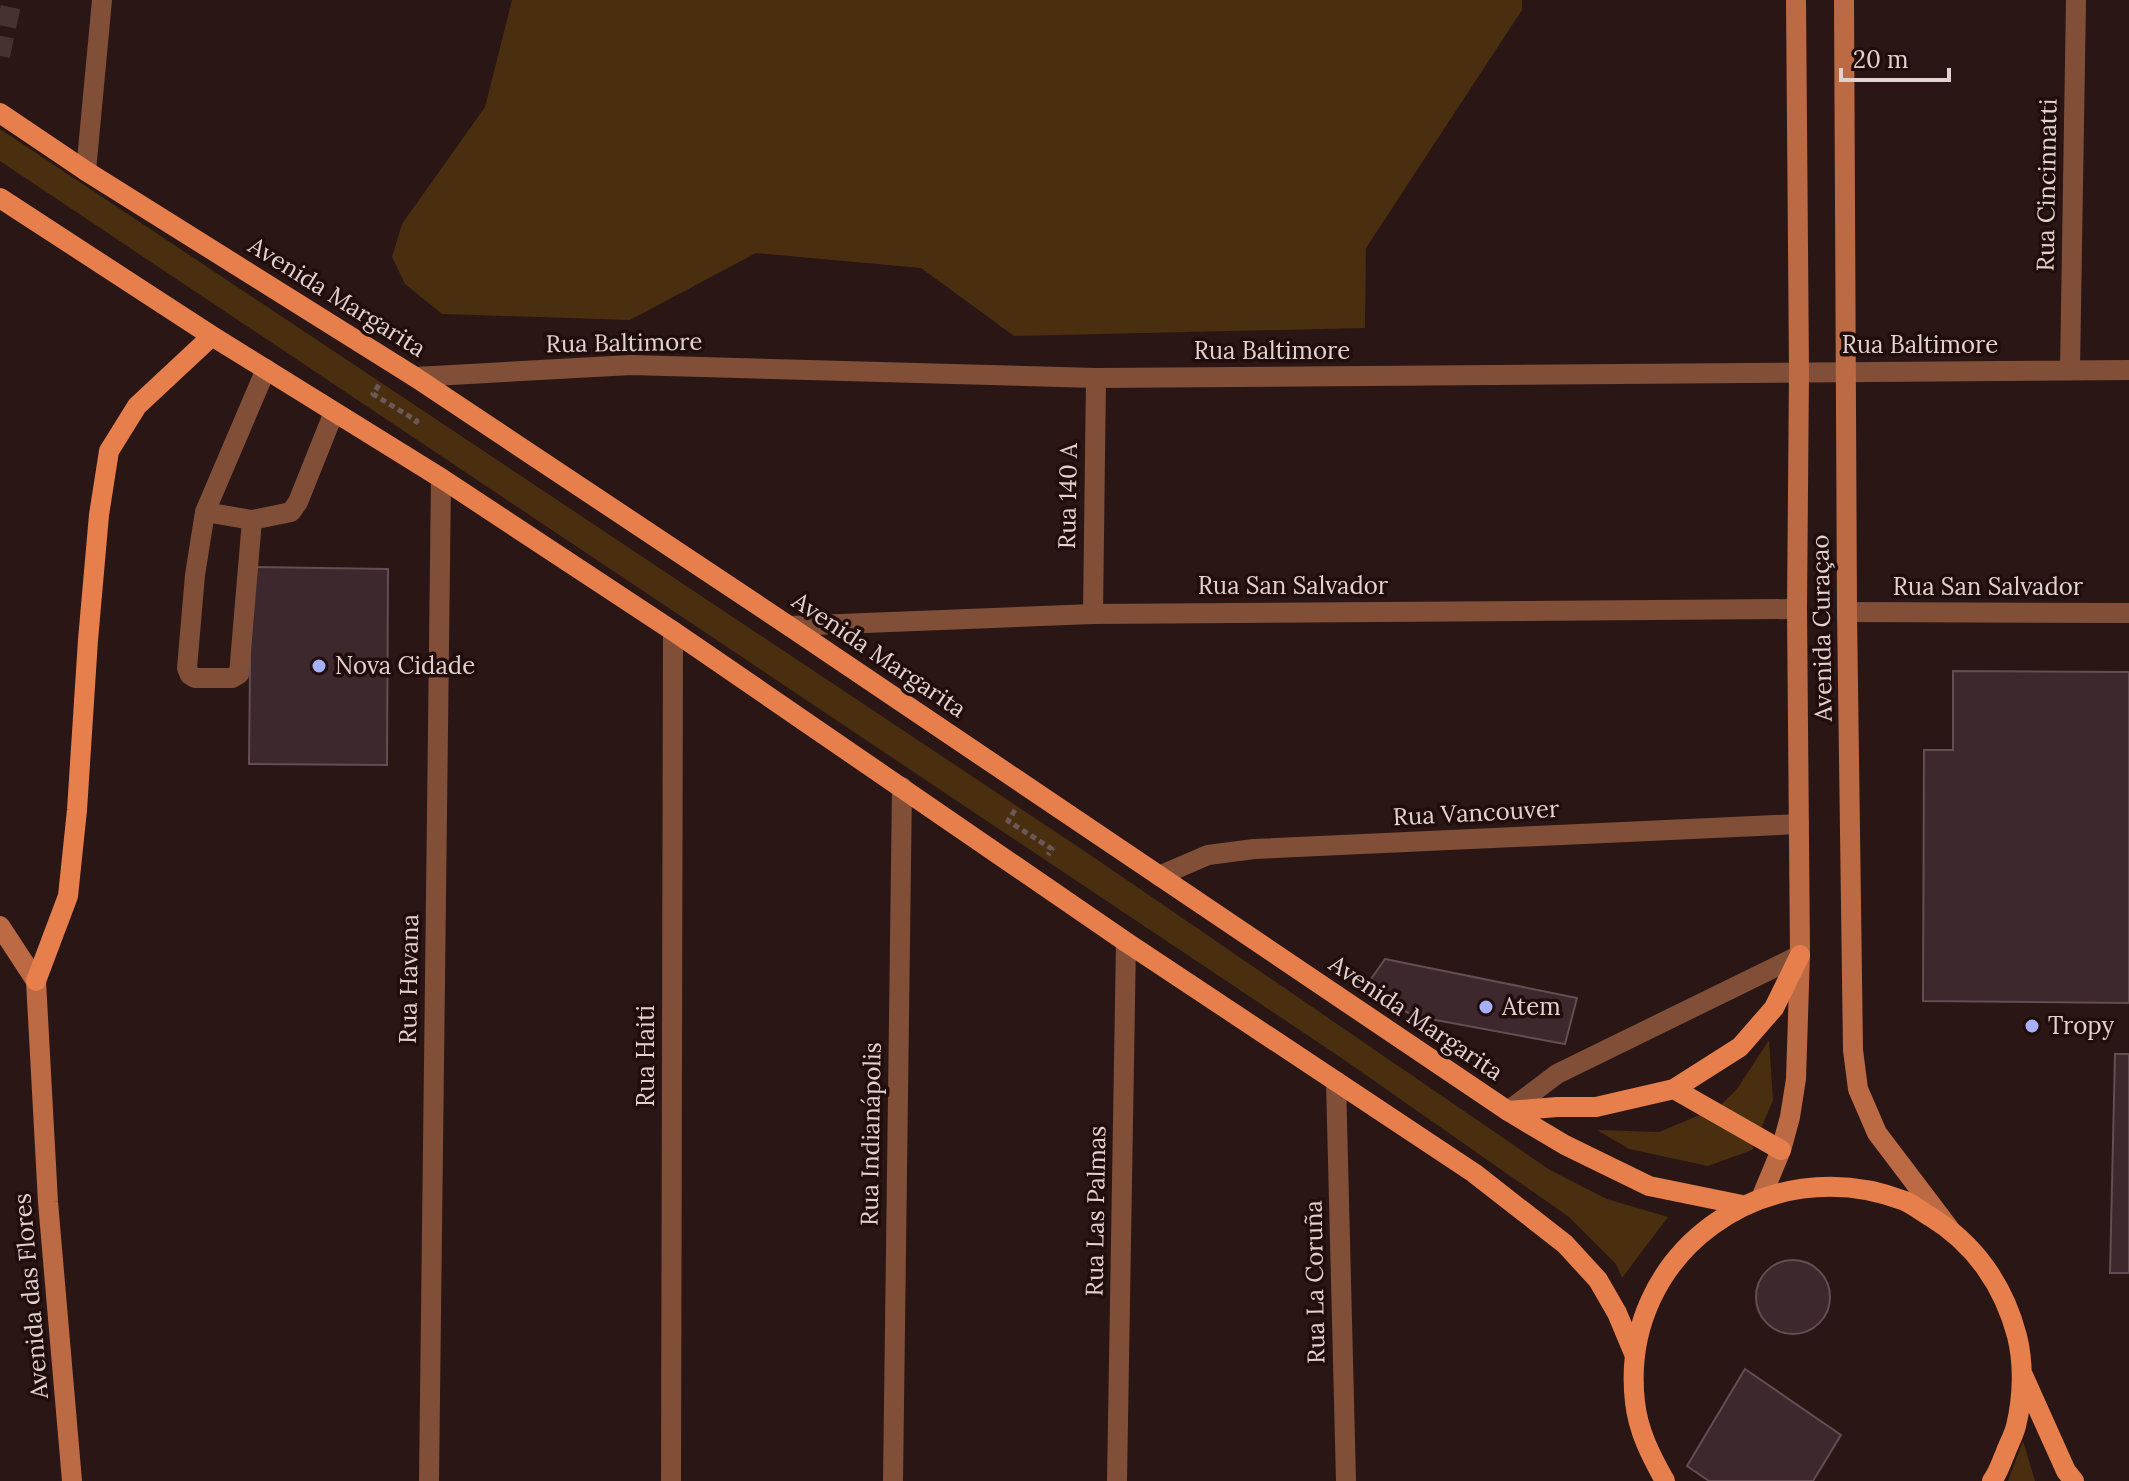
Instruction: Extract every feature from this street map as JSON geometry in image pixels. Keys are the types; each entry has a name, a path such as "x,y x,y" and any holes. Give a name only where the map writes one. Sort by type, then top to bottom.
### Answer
{"main road":[{"name":"Avenida Curaçao","path":"1752,1202 1781,1150 1796,1079 1800,955 1796,0"},
{"name":"Avenida Curaçao","path":"1844,0 1853,1050 1858,1089 1877,1133 1949,1228"},
{"name":"Avenida Margarita","path":"0,113 86,171 415,377 1508,1111 1565,1145 1649,1186 1752,1202"},
{"path":"0,198 212,336 441,478 673,631 1126,942 1474,1173 1565,1244 1598,1280 1617,1313 1635,1356"},
{"path":"36,981 68,896 99,515 109,451 137,406 212,336"},
{"path":"0,926 36,981"},
{"path":"1508,1111 1596,1107 1674,1089 1740,1047 1774,1008 1800,955"},
{"name":"Avenida das Flores","path":"36,981 48,1202 72,1481"},
{"path":"1674,1089 1781,1150"},
{"path":"1665,1481 1647,1448 1635,1403 1635,1356 1646,1310 1669,1268 1702,1232 1752,1202 1809,1187 1859,1188 1906,1202 1949,1228 1987,1268 2012,1318 2022,1373 2016,1427 1992,1481"},
{"path":"2022,1373 2066,1471 2074,1481"}],"street":[{"path":"86,171 102,0"},
{"name":"Rua Cincinnatti","path":"2070,370 2076,0"},
{"name":"Rua Baltimore","path":"415,377 631,365 1096,378 2129,370"},
{"path":"252,520 239,674 232,678 195,678 187,668 195,575 205,512 266,369"},
{"name":"Rua 140 A","path":"1093,614 1096,378"},
{"path":"205,512 252,520 291,512 298,502 334,412"},
{"name":"Rua Havana","path":"429,1481 441,478"},
{"name":"Rua San Salvador","path":"789,626 1093,614 1797,609"},
{"name":"Rua San Salvador","path":"1847,612 2129,613"},
{"name":"Rua Haiti","path":"671,1481 673,631"},
{"name":"Rua Indianápolis","path":"893,1481 902,787"},
{"name":"Rua Vancouver","path":"1159,876 1208,855 1254,849 1799,824"},
{"name":"Rua Las Palmas","path":"1117,1481 1126,942"},
{"path":"1508,1111 1557,1074 1800,955"},
{"name":"Rua La Coruña","path":"1336,1081 1346,1481"}],"path":[{"path":"373,394 417,421"},
{"path":"1008,821 1052,849"}],"shaded area":[{"path":"512,0 1522,0 1522,10 1366,248 1365,328 1014,336 921,268 756,253 630,320 442,314 405,284 392,257 402,224 485,107"},
{"path":"0,129 1086,852 1550,1170 1607,1199 1668,1217 1622,1278 1616,1264 1569,1217 1340,1057 0,161"},
{"path":"1769,1040 1773,1100 1752,1150 1708,1166 1629,1149 1597,1130 1659,1132 1719,1107 1737,1089"},
{"path":"2023,1441 2035,1481 2008,1481"}],"building":[{"name":"Nova Cidade","path":"251,567 388,569 387,765 249,764"},
{"path":"1953,671 2129,672 2129,1003 1923,1001 1924,750 1953,750"},
{"name":"Atem","path":"1385,959 1577,998 1565,1044 1414,1016 1364,989"},
{"path":"2115,1054 2129,1054 2129,1273 2110,1273"},
{"path":"1800,1260 1820,1270 1828,1283 1828,1311 1820,1324 1807,1332 1786,1334 1766,1324 1758,1311 1756,1290 1766,1270 1779,1262"},
{"path":"1745,1369 1841,1435 1813,1481 1709,1481 1687,1466"}],"tunnel":[{"path":"0,56 12,0"}],"place":[{"name":"Nova Cidade","path":"319,666"},
{"name":"Atem","path":"1486,1007"},
{"name":"Tropy","path":"2032,1026"}]}
